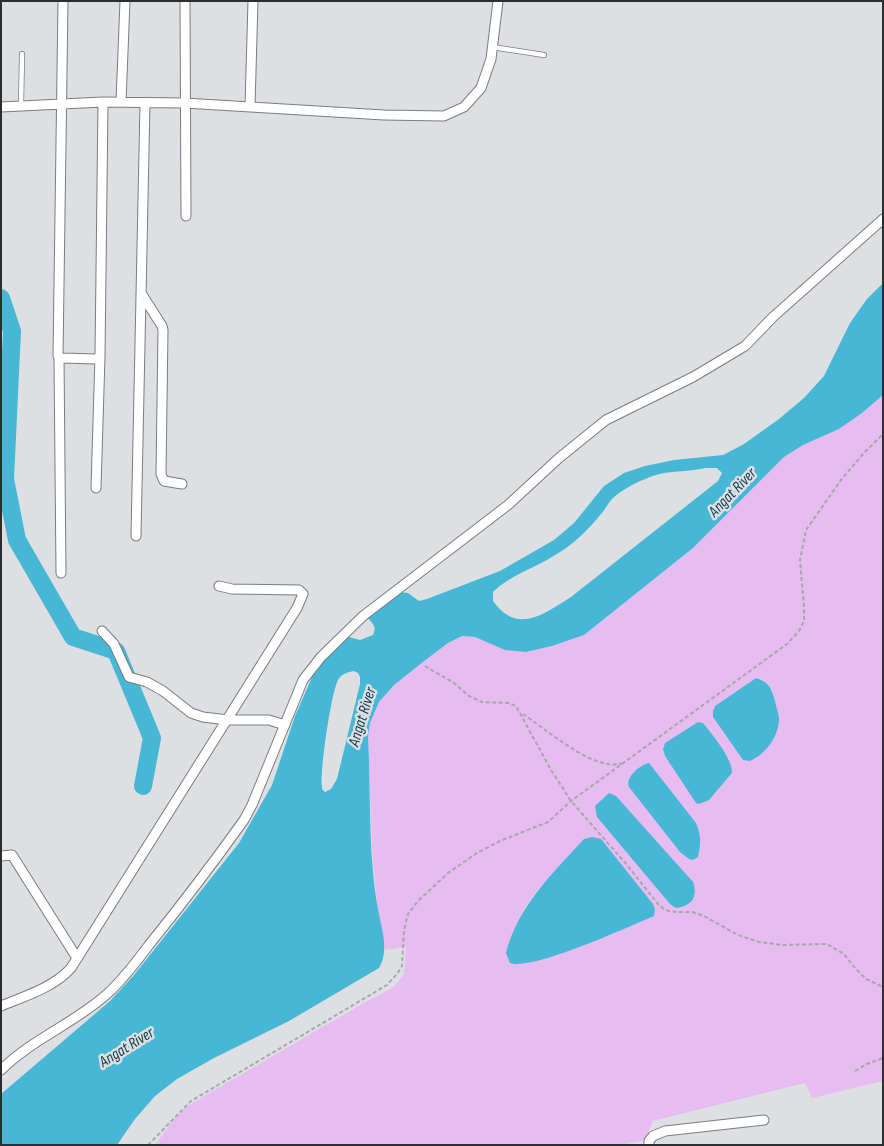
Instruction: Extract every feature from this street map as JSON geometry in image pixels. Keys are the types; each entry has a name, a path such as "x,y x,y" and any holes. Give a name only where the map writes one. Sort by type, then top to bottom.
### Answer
{"street":[{"path":"61,573 58,341 63,1"},
{"path":"121,102 125,1"},
{"path":"185,1 186,216"},
{"path":"250,106 253,1"},
{"path":"1,107 103,102 184,103 384,115 444,116 464,107 480,88 491,59 498,1"},
{"path":"96,488 100,356 103,102"},
{"path":"136,536 145,103"},
{"path":"1,1070 18,1055 70,1022 106,995 125,976 198,883 244,820 252,805 303,680 321,657 363,616 508,505 558,458 606,420 693,376 745,346 773,317 883,219"},
{"path":"140,292 163,330 161,474 164,481 182,484"},
{"path":"59,358 96,359 100,356"},
{"path":"1,1006 63,977 77,958 228,720 297,608 303,594 299,590 232,589 218,586"},
{"path":"102,631 114,644 129,676 147,682 163,691 191,713 203,717 228,720 269,720 285,725"},
{"path":"1,856 12,855 77,958"},
{"path":"650,1145 649,1141 653,1136 665,1131 764,1120"}],"lane":[{"path":"492,47 544,55"},
{"path":"20,105 22,54"}],"path":[{"path":"148,1145 191,1101 387,985 402,966 404,930 408,914 418,901 448,873 477,853 500,841 548,822 571,801 626,763 787,644 799,631 804,621 800,560 806,530 840,480 883,434"},
{"path":"425,666 454,683 469,696 482,702 509,703 516,706 522,713 551,770 571,801 665,910 692,912 704,916 738,935 759,942 783,945 827,944 844,954 854,968 866,979 883,987"},
{"path":"522,713 584,756 609,765 626,763"},
{"path":"856,1070 883,1058"}],"shaded area":[{"path":"883,395 883,1081 812,1098 805,1083 653,1121 645,1140 621,1145 155,1145 175,1118 189,1105 394,987 404,974 406,947 385,950 377,903 372,847 368,737 370,723 379,702 394,685 448,643 462,636 475,637 526,652 552,646 584,635 693,548 784,457 803,445 839,429","holes":["756,678 772,689 779,717 743,760 713,717 715,706","703,723 728,758 732,773 709,800","629,787 699,852 698,857 694,860","539,888 654,916 602,938 522,964 523,911"]}],"water":[{"name":"Angat River","path":"883,283 883,395 862,413 839,429 803,445 784,457 693,548 584,635 552,646 526,652 505,650 475,637 462,636 448,643 394,685 379,702 370,723 368,737 373,867 384,946 384,954 379,968 289,1021 214,1058 177,1079 155,1096 135,1119 117,1145 1,1145 1,1094 110,1001 134,975 239,843 272,785 295,716 316,668 345,636 360,640 373,635 373,623 367,617 399,592 408,593 419,601 427,599 500,571 554,540 574,523 604,486 624,473 674,460 723,455 744,444 804,398 824,376 850,323 867,299","holes":["717,468 722,473 718,481 571,597 551,610 541,615 521,619 512,617 502,611 493,601 493,592 500,586 547,560 574,542 596,520 612,499 623,491 636,483 664,473","354,671 360,677 360,684 337,779 331,789 325,792 322,788 322,777 332,700 339,678"]},
{"path":"756,678 767,684 771,690 779,715 779,724 771,743 761,754 750,761 743,760 713,717 713,711 715,706"},
{"path":"698,722 703,723 721,747 729,761 732,773 709,800 699,804 696,803 665,756 663,749 665,743"},
{"path":"649,763 698,827 700,848 698,857 693,860 680,852 629,787 629,779 634,772"},
{"path":"609,793 616,796 693,882 695,892 690,903 676,908 670,904 597,817 595,806"},
{"path":"592,837 601,839 653,904 654,916 558,955 521,964 510,963 506,953 511,936 528,906 548,878 584,839"}],"waterway":[{"path":"1,298 12,331 5,479 17,540 73,637 116,651 152,738 143,786"}]}
